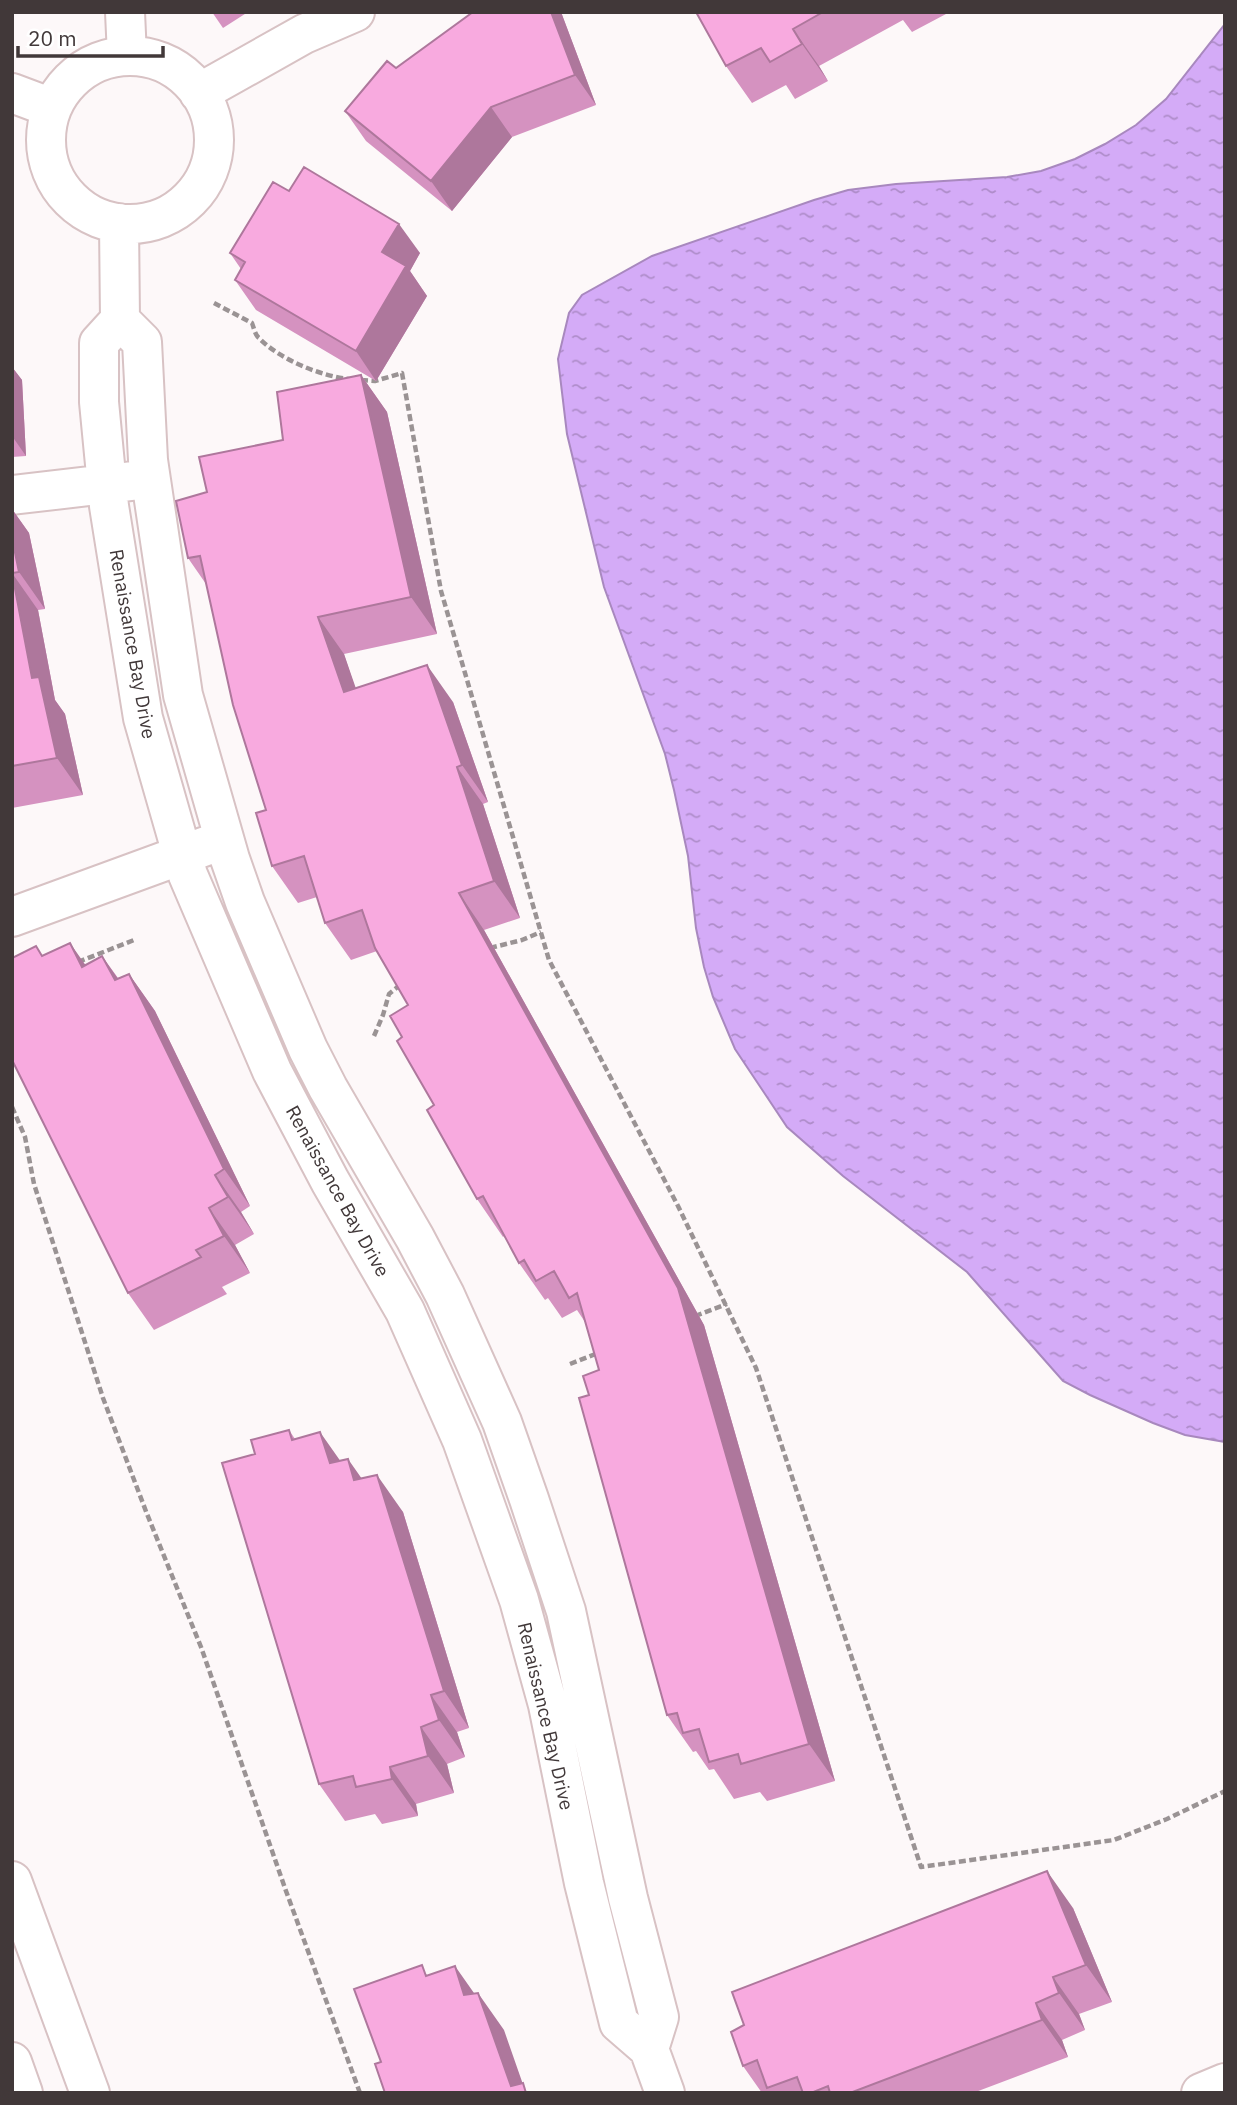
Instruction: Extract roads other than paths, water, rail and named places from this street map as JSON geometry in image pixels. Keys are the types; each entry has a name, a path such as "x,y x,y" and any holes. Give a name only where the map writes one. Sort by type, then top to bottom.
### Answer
{"street":[{"path":"125,12 127,56"},
{"path":"199,93 304,34 355,12"},
{"path":"127,56 153,59 173,67 192,82 199,93 208,107 214,128 214,155 208,173 198,189 183,206 168,216 153,222 119,223 93,216 74,204 53,176 46,151 46,131 52,107 63,89 89,66 106,59 127,56"},
{"path":"12,93 52,107"},
{"path":"119,223 120,320"},
{"name":"Renaissance Bay Drive","path":"120,320 142,342 150,479 183,695 245,902 308,1049 445,1295 502,1422 551,1560 579,1662 628,1898 659,2017 649,2049 619,2024 584,1883 548,1705 519,1600 462,1440 405,1311 330,1181 272,1071 205,917 182,854 143,718 106,484 99,402 99,343 120,320"},
{"path":"12,495 150,479"},
{"path":"12,917 224,839"},
{"path":"12,1881 90,2093"},
{"path":"649,2049 665,2093"},
{"path":"12,2062 23,2093"},
{"path":"1201,2093 1225,2084"}],"water":[{"path":"1225,24 1225,1442 1185,1435 1153,1423 1063,1381 967,1272 843,1176 787,1127 735,1049 713,997 704,967 696,928 688,856 665,754 604,587 567,434 558,359 569,313 582,295 652,256 848,190 1007,177 1041,171 1075,159 1105,144 1136,125 1166,99"}]}
